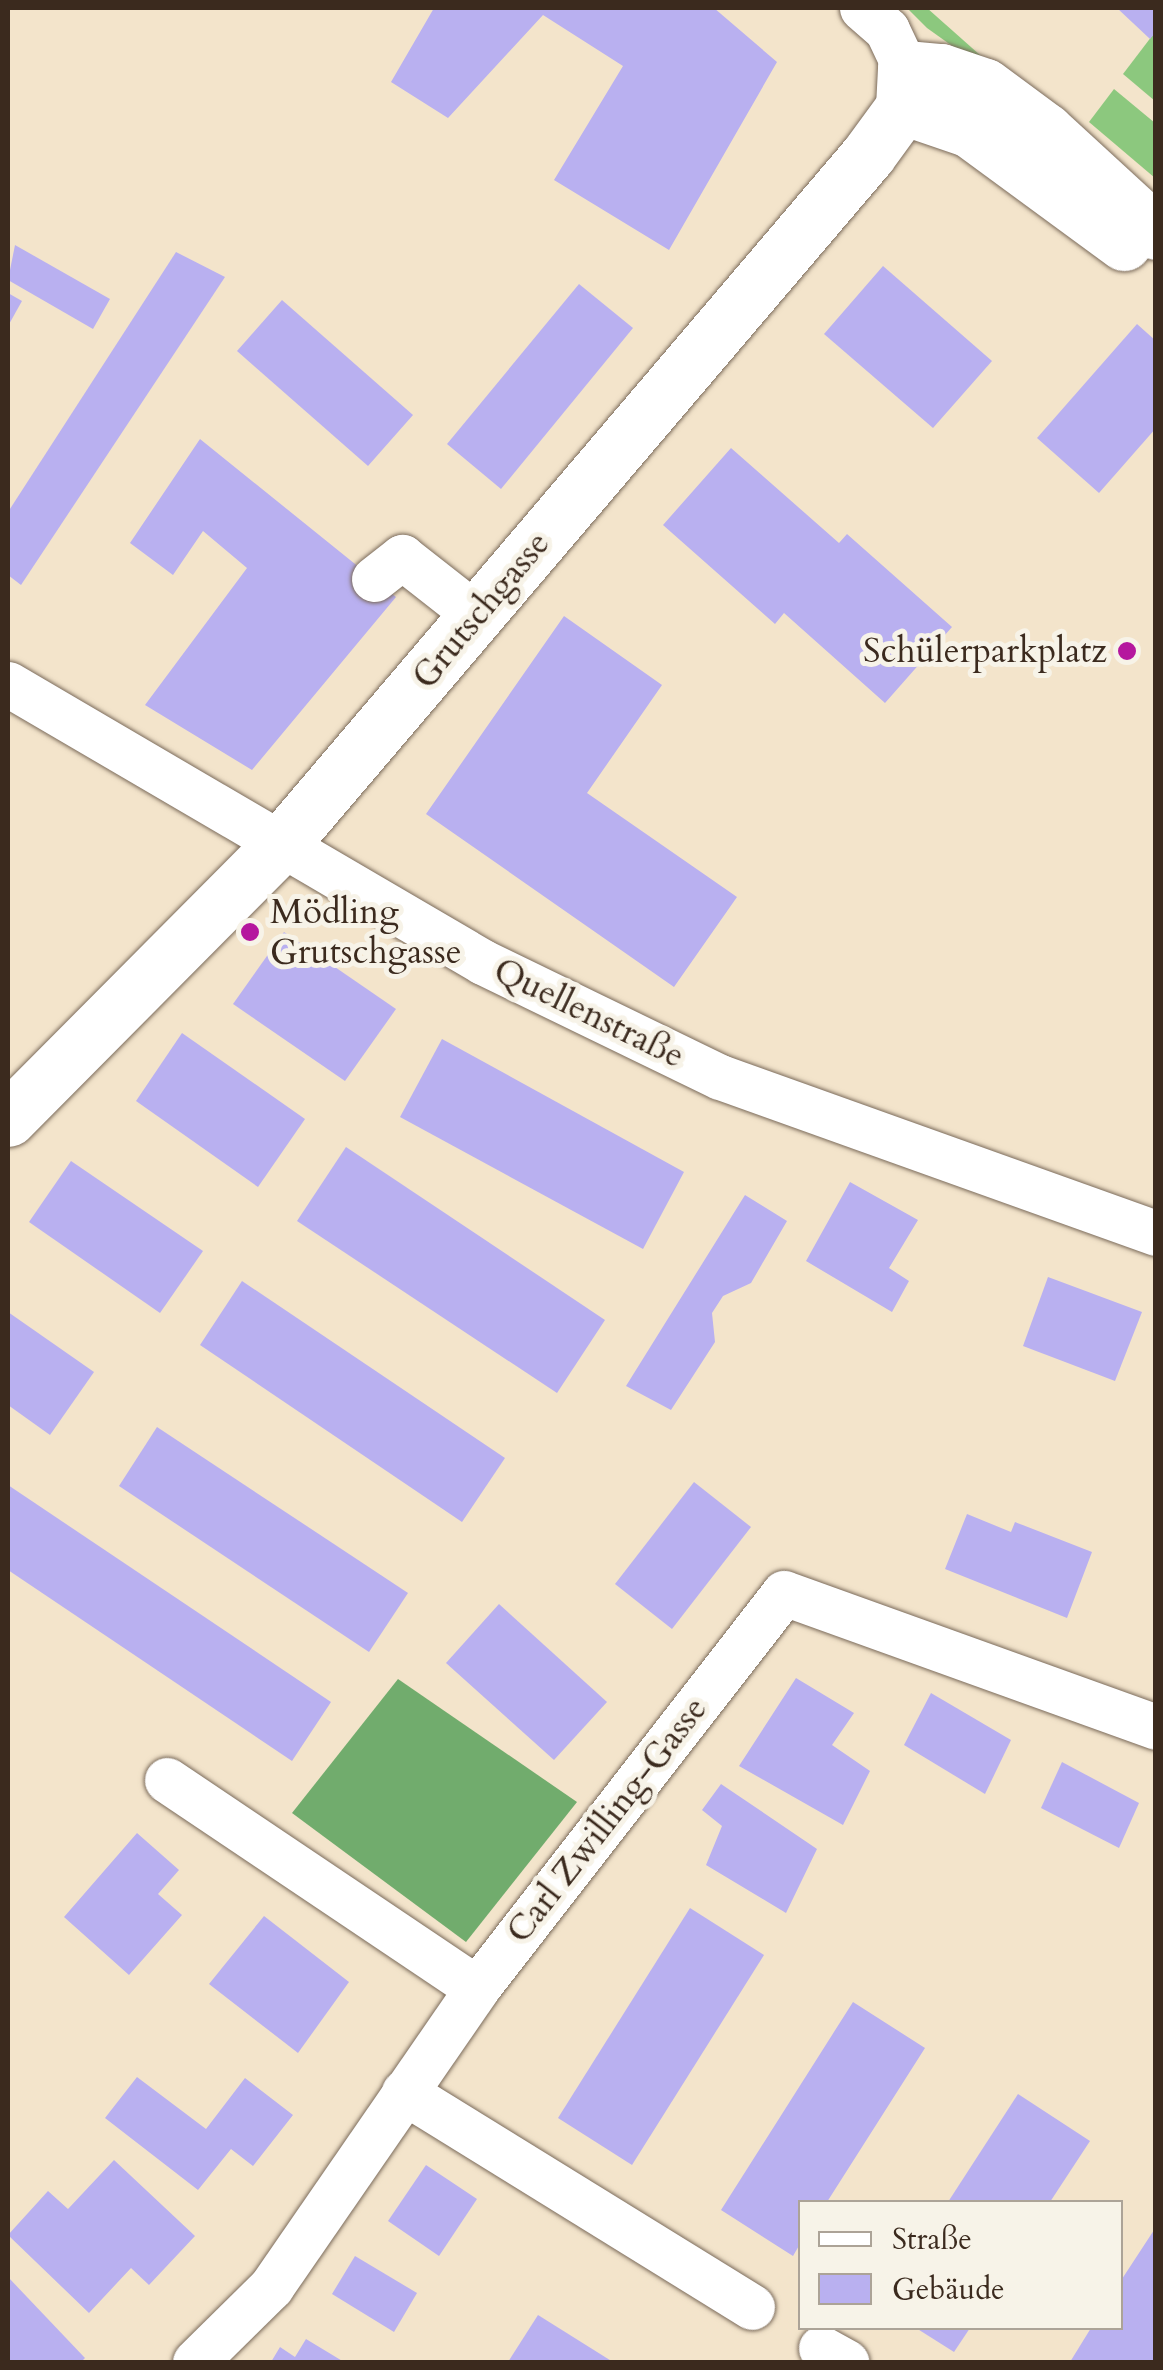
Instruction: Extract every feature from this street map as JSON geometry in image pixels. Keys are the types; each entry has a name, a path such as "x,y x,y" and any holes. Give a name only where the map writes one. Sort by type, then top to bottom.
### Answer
{"main road":[{"path":"904,88 941,71 985,86 1046,131 1156,232"},
{"path":"904,88 970,130 1156,267"},
{"name":"Grutschgasse","path":"8,1119 284,841 476,615 904,88"}],"street":[{"path":"862,8 887,30 904,88"},
{"path":"374,579 402,557 476,615"},
{"name":"Quellenstraße","path":"8,684 284,841 483,962 720,1076 1156,1232"},
{"name":"Carl Zwilling-Gasse","path":"194,2362 271,2288 477,1988 784,1593 1156,1727"},
{"path":"167,1780 477,1988"},
{"path":"404,2092 752,2307"}],"green space":[{"path":"907,8 927,8 1042,110 927,28"},
{"path":"1155,32 1155,101 1123,74"},
{"path":"1114,89 1155,123 1155,178 1089,122"},
{"path":"398,1679 577,1802 466,1942 292,1813"}],"building":[{"path":"434,8 714,8 777,62 669,250 554,180 623,66 543,15 448,118 391,82"},
{"path":"1117,8 1156,8 1156,32 1150,39"},
{"path":"15,245 110,299 93,329 8,280"},
{"path":"176,252 225,277 21,585 8,575 8,512"},
{"path":"883,266 992,361 933,428 824,334"},
{"path":"579,284 633,328 501,489 447,444"},
{"path":"8,293 22,301 8,326"},
{"path":"282,300 413,415 368,466 237,351"},
{"path":"1137,324 1156,341 1156,428 1099,493 1037,438"},
{"path":"200,439 396,597 252,770 145,705 247,568 203,531 173,575 130,543"},
{"path":"731,448 839,543 847,534 952,627 885,703 784,613 775,624 663,525"},
{"path":"564,616 662,685 587,793 737,897 674,987 426,814"},
{"path":"284,932 396,1009 345,1081 233,1004"},
{"path":"182,1033 305,1119 258,1187 136,1101"},
{"path":"442,1039 684,1172 643,1249 400,1117"},
{"path":"346,1147 605,1320 557,1393 297,1221"},
{"path":"71,1161 203,1251 160,1313 29,1222"},
{"path":"850,1182 918,1220 889,1268 909,1281 892,1312 806,1261"},
{"path":"745,1195 787,1221 751,1283 723,1296 712,1313 715,1342 671,1410 626,1386"},
{"path":"1048,1277 1142,1312 1115,1381 1023,1346"},
{"path":"242,1281 505,1458 462,1522 200,1345"},
{"path":"8,1312 94,1372 50,1435 8,1405"},
{"path":"157,1427 408,1593 369,1652 119,1486"},
{"path":"694,1482 751,1527 672,1629 615,1584"},
{"path":"8,1485 331,1702 292,1761 8,1570"},
{"path":"967,1514 1011,1532 1015,1522 1092,1552 1067,1618 945,1569"},
{"path":"499,1604 607,1702 554,1760 446,1663"},
{"path":"796,1678 854,1713 832,1745 870,1771 843,1825 739,1766"},
{"path":"931,1693 1011,1740 985,1794 904,1745"},
{"path":"1062,1762 1139,1803 1119,1848 1041,1808"},
{"path":"721,1784 817,1849 786,1913 706,1865 722,1826 702,1810"},
{"path":"137,1833 179,1870 158,1894 182,1915 129,1975 64,1917"},
{"path":"690,1908 764,1955 632,2165 558,2118"},
{"path":"264,1916 349,1982 298,2053 209,1984"},
{"path":"853,2002 925,2048 828,2200 798,2200 798,2247 793,2256 721,2210"},
{"path":"137,2077 206,2129 245,2078 293,2115 253,2166 231,2149 198,2190 105,2118"},
{"path":"1018,2094 1090,2141 1051,2200 949,2200"},
{"path":"114,2160 195,2236 149,2285 131,2268 89,2313 8,2235 48,2191 68,2209"},
{"path":"426,2165 477,2199 439,2256 388,2221"},
{"path":"1156,2227 1156,2362 1070,2362 1090,2330 1123,2330 1123,2277"},
{"path":"355,2256 417,2293 394,2332 332,2294"},
{"path":"8,2277 85,2358 81,2362 8,2362"},
{"path":"538,2315 613,2362 508,2362"},
{"path":"919,2330 969,2330 954,2352"},
{"path":"306,2339 344,2362 271,2362 280,2347 295,2357"}],"place":[{"name":"Schülerparkplatz","path":"1127,651"},
{"name":"Mödling Grutschgasse","path":"250,932"}]}
